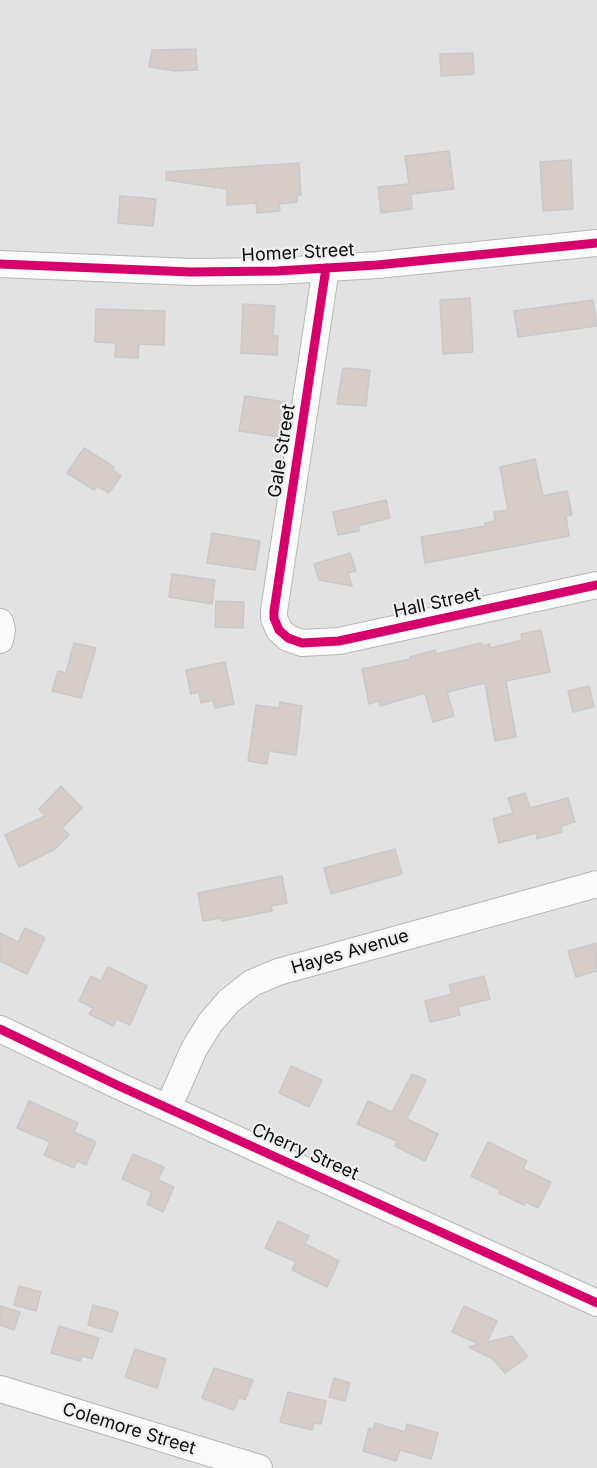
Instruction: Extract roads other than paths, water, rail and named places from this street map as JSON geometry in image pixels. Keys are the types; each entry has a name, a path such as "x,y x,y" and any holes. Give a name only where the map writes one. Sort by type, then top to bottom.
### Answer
{"street":[{"name":"Homer Street","path":"0,264 203,273 377,265 597,243"},
{"name":"Gale Street","path":"284,635 276,624 274,611 327,268"},
{"name":"Hall Street","path":"284,635 295,641 309,644 339,641 597,585"},
{"path":"0,622 2,630 0,640"},
{"name":"Hayes Avenue","path":"168,1108 194,1049 210,1023 230,1001 252,983 278,972 597,884"},
{"name":"Cherry Street","path":"0,1029 597,1303"},
{"name":"Colemore Street","path":"0,1389 259,1468"}]}
